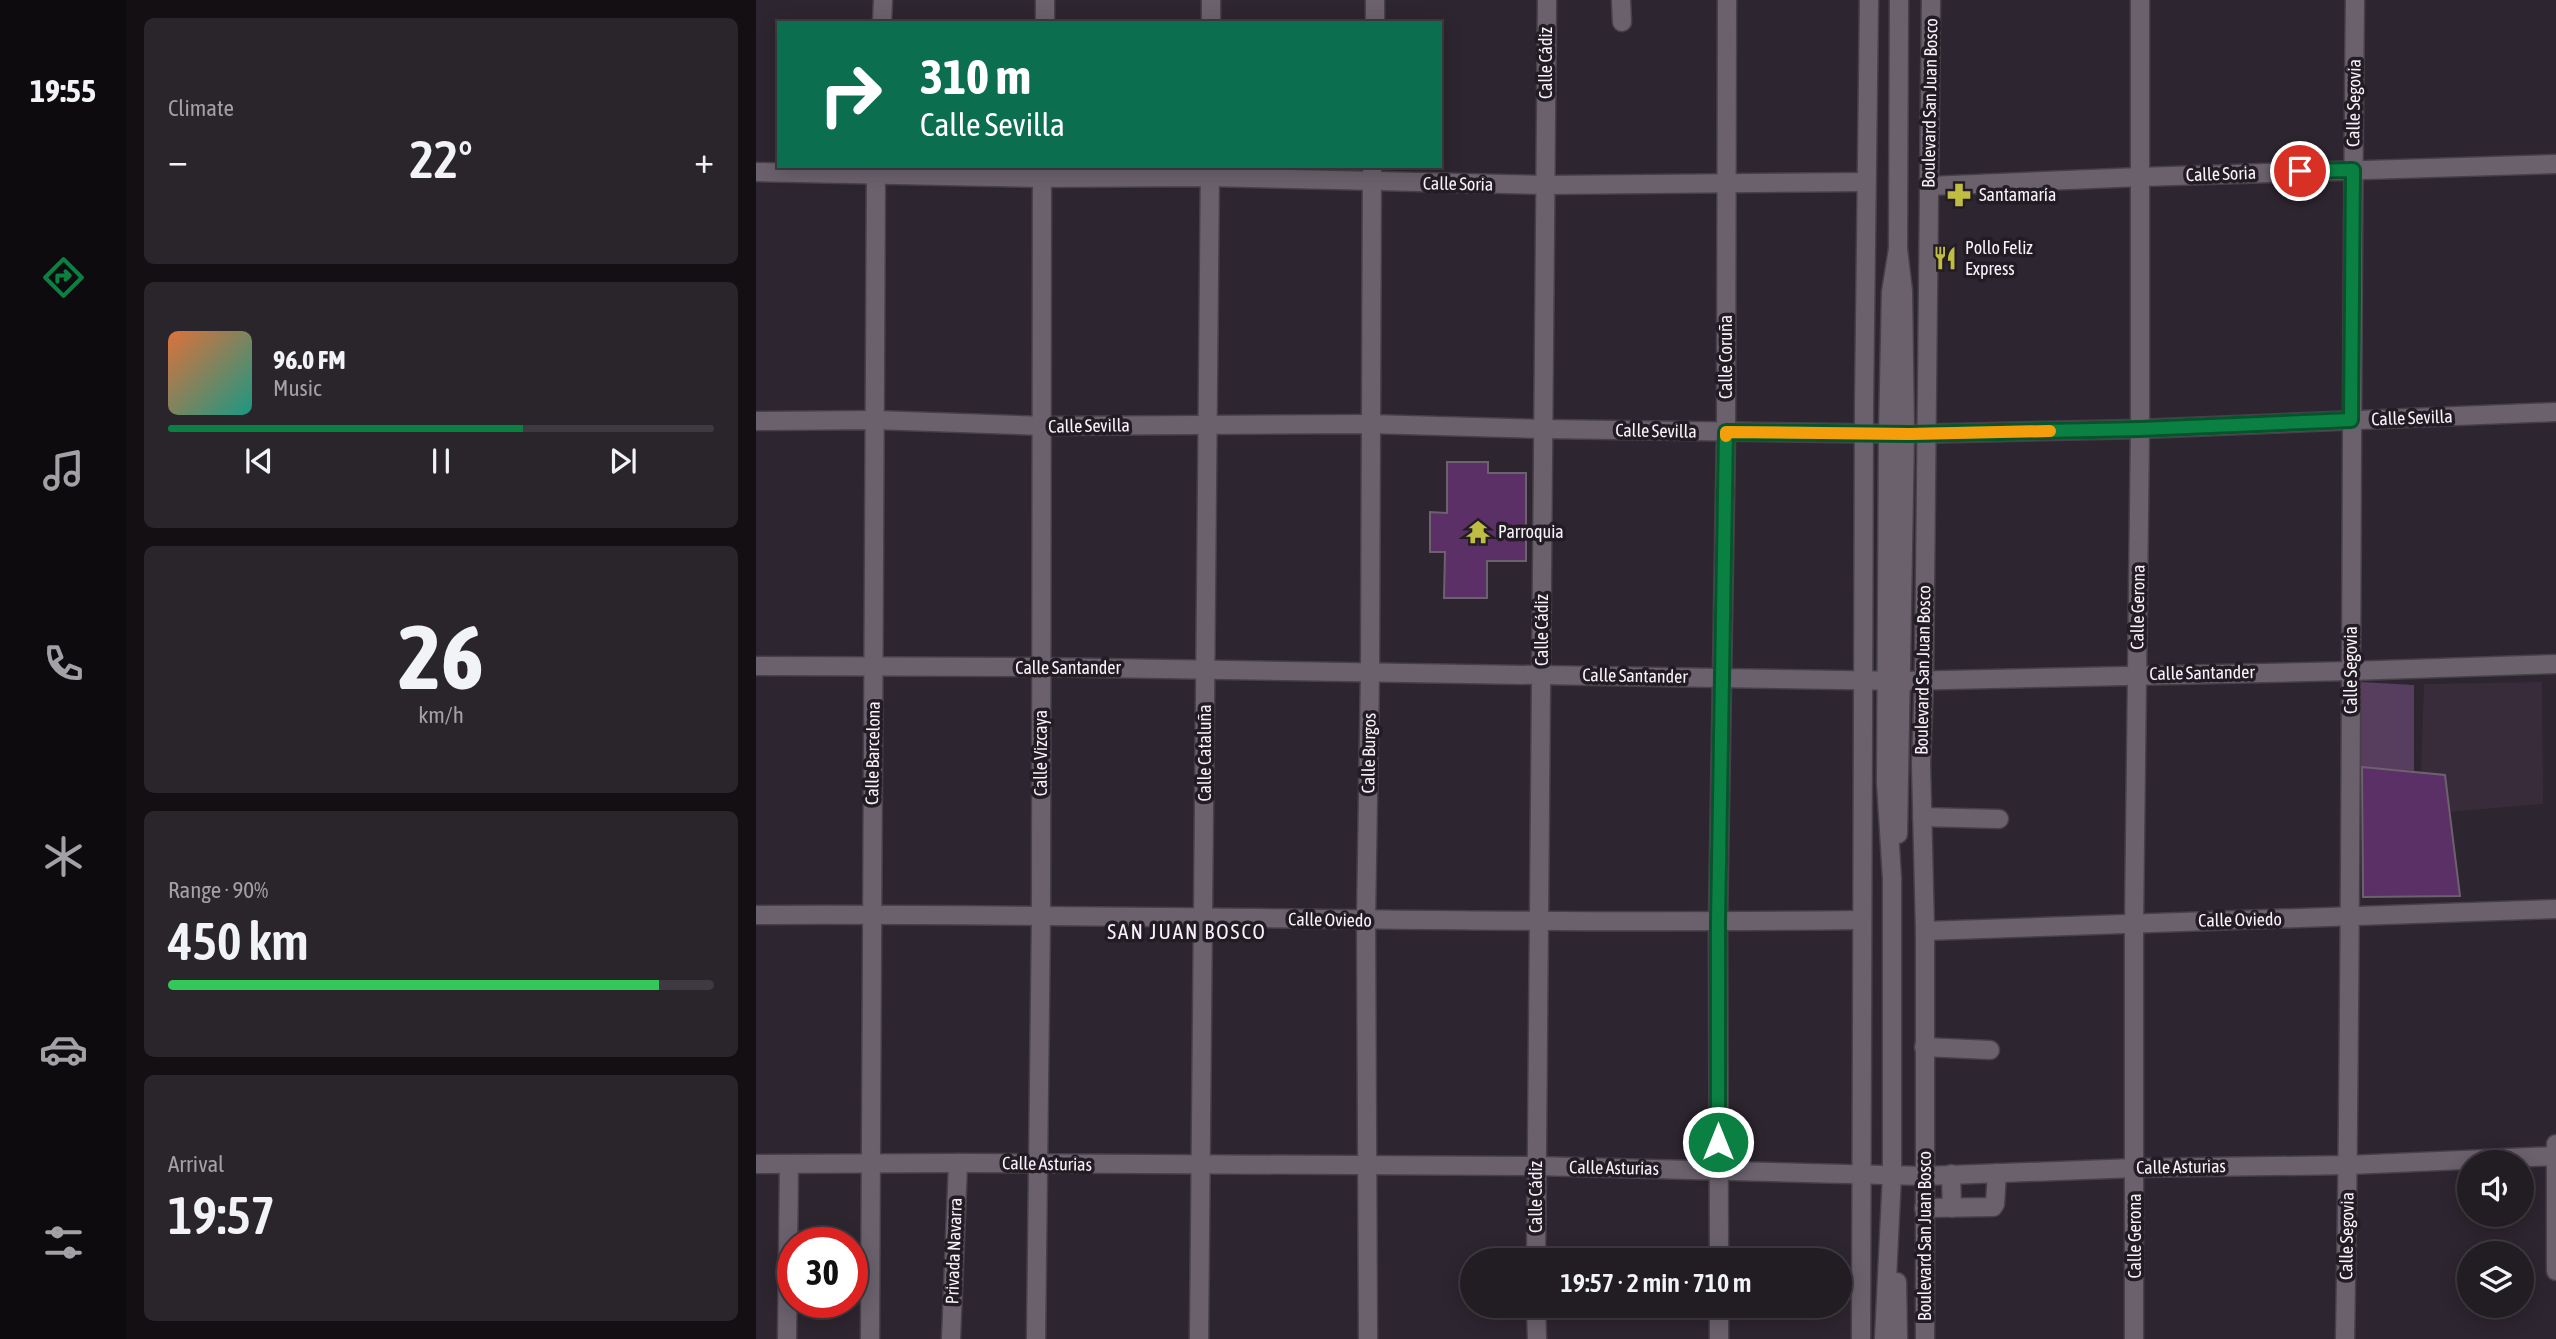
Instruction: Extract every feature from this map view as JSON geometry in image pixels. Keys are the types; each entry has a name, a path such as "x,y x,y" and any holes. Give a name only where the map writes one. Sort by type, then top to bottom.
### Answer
{"street":[{"path":"882,21 883,0"},
{"path":"1045,0 1045,21"},
{"path":"1211,0 1211,21"},
{"path":"1375,0 1375,21"},
{"name":"Calle Cádiz","path":"1536,1248 1547,0"},
{"path":"1621,0 1622,22"},
{"name":"Calle Coruña","path":"1719,1248 1718,922 1726,432 1727,0"},
{"path":"1861,1339 1868,0"},
{"path":"1884,1339 1892,1175 1892,879 1900,824 1894,681 1897,433 1891,292 1898,249 1899,0"},
{"name":"Boulevard San Juan Bosco","path":"1925,1339 1925,931 1921,764 1931,0"},
{"name":"Calle Gerona","path":"2134,1339 2140,0"},
{"name":"Calle Segovia","path":"2346,1339 2351,918 2351,420 2355,0"},
{"name":"Calle Soria","path":"1929,186 2556,164"},
{"name":"Calle Soria","path":"756,172 876,170 1372,174 1546,185 1866,183"},
{"name":"Calle Barcelona","path":"870,1339 870,915 875,668 876,170"},
{"name":"Calle Vizcaya","path":"1036,1339 1041,915 1042,172"},
{"name":"Calle Cataluña","path":"1199,1339 1209,172"},
{"name":"Calle Burgos","path":"1368,1339 1366,920 1372,174"},
{"name":"Calle Sevilla","path":"756,421 875,420 1043,426 1370,424 1726,432 1926,433 2140,429 2556,412"},
{"name":"Calle Santander","path":"756,666 1541,673 1924,681 2556,664"},
{"path":"1922,817 1999,820"},
{"name":"Calle Oviedo","path":"1925,931 2556,909"},
{"name":"Calle Oviedo","path":"756,915 1041,915 1539,922 1862,920"},
{"path":"1924,1048 1990,1050"},
{"path":"2556,1144 2556,1271"},
{"name":"Calle Asturias","path":"756,1164 1535,1166 1924,1176 2135,1168 2348,1165 2556,1156"},
{"name":"Privada Navarra","path":"951,1339 958,1163"},
{"path":"787,1339 789,1165"},
{"path":"1924,1208 1993,1208 1997,1173"},
{"path":"1951,1174 1952,1208"},
{"path":"1891,1230 1895,1253 1898,1339"},
{"path":"1536,1318 1537,1339"},
{"path":"1719,1318 1719,1339"}],"shaded area":[{"path":"2361,682 2414,685 2414,771 2360,767"},
{"path":"2542,682 2543,804 2449,812 2421,774 2424,684"}],"building":[{"name":"Parroquia","path":"1447,462 1488,462 1488,473 1526,473 1526,561 1487,561 1487,598 1444,598 1445,552 1430,552 1430,512 1447,513"},
{"path":"2362,767 2445,775 2460,896 2363,897"}],"slow traffic":[{"path":"1726,436 1726,432 1910,434 2050,431"}],"place":[{"name":"Santamaría","path":"1959,195"},
{"name":"Pollo Feliz Express","path":"1945,258"},
{"name":"Parroquia","path":"1478,532"}],"district":[{"name":"SAN JUAN BOSCO","path":"1187,932"}],"route":[{"path":"1718,1142 1718,922 1726,432 1910,434 2140,429 2351,420 2353,170 2300,171"}]}
